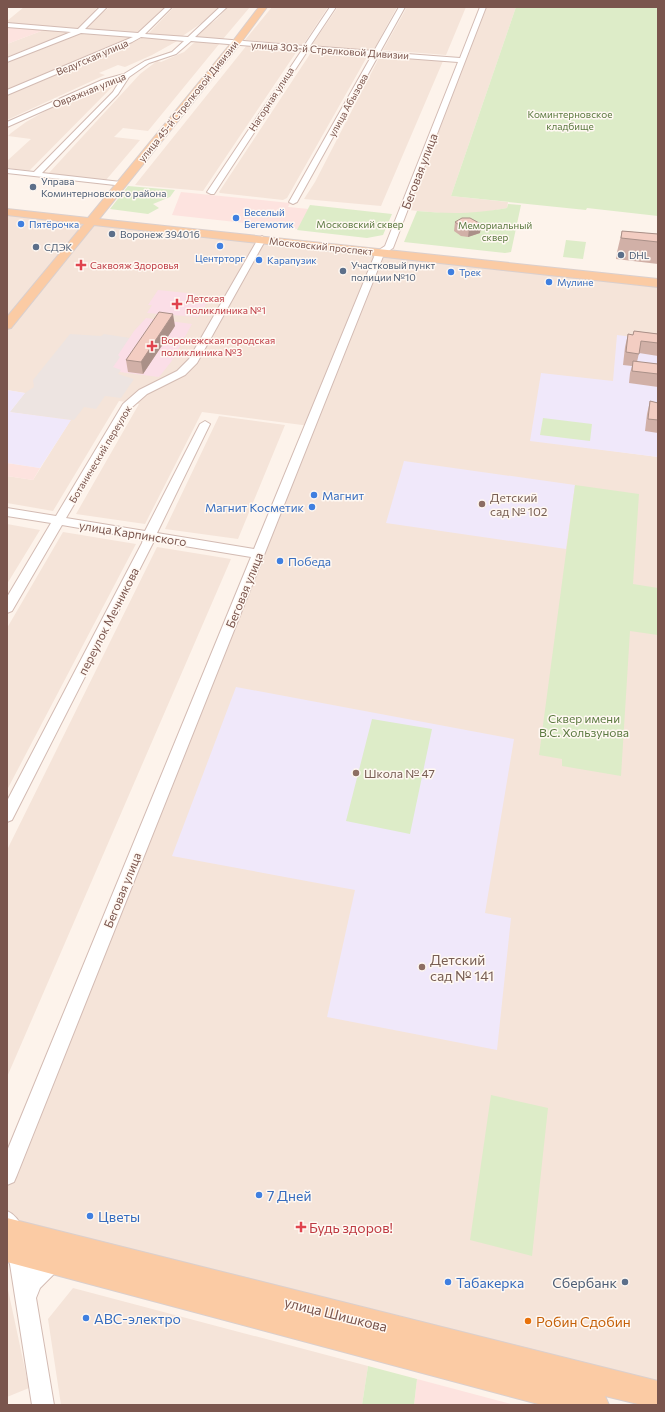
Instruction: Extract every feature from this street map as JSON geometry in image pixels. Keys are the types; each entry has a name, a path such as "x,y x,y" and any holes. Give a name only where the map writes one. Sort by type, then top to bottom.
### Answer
{"main road":[{"name":"улица 45-й Стрелковой Дивизии","path":"7,325 236,43 263,7"},
{"name":"Московский проспект","path":"7,206 93,219 262,239 384,250 658,283"},
{"name":"Московский проспект","path":"7,212 93,219 658,277"},
{"name":"улица Шишкова","path":"11,1237 52,1262 595,1405"},
{"name":"улица Шишкова","path":"11,1237 658,1395"}],"street":[{"path":"7,60 79,31 104,7"},
{"name":"Ведугская улица","path":"7,93 140,36 169,7"},
{"name":"Овражная улица","path":"7,125 104,81 126,76 147,62 174,53 224,7"},
{"name":"Нагорная улица","path":"211,192 333,7"},
{"name":"улица Абызова","path":"293,202 402,7"},
{"name":"Беговая улица","path":"7,1175 258,554 483,7"},
{"name":"улица 303-й Стрелковой Дивизии","path":"7,25 462,60"},
{"path":"37,174 116,93 126,76"},
{"path":"7,171 121,184"},
{"name":"Ботанический переулок","path":"7,608 127,406 143,392 181,373 193,361 262,239"},
{"name":"переулок Мечникова","path":"7,816 148,543 149,536 205,424"},
{"name":"улица Карпинского","path":"7,512 258,554"},
{"path":"11,1237 26,1299 43,1405"},
{"path":"26,1299 33,1281 52,1262"}],"shaded area":[{"path":"24,7 98,7 95,10 96,12 77,29 7,23 7,21"},
{"path":"110,7 166,7 140,33 85,29"},
{"path":"174,7 220,7 206,20 181,37 148,34"},
{"path":"228,7 250,7 223,39 195,37 217,19"},
{"path":"272,7 328,7 303,45 245,40"},
{"path":"338,7 397,7 373,51 311,46"},
{"path":"407,7 466,7 446,55 383,50"},
{"path":"485,7 516,7 451,196 508,202 507,208 479,213 452,214 408,210"},
{"path":"7,27 44,30 7,44"},
{"path":"44,30 62,31 68,33 7,57 7,44"},
{"path":"82,32 135,36 7,91 7,62"},
{"path":"144,37 179,40 152,55 125,67 118,65 99,73 105,75 7,120 7,95"},
{"path":"196,41 220,43 148,131 123,128 114,137 140,140 106,180 48,174 140,74 157,61 161,62 184,52"},
{"path":"247,45 299,48 203,191 135,185"},
{"path":"312,51 368,55 287,198 283,200 220,193 219,192"},
{"path":"380,56 443,61 381,206 304,199 315,182"},
{"path":"108,81 116,83 29,171 7,168 7,161 31,139 8,136 11,133 26,122 61,102 65,102"},
{"path":"181,192 290,203 288,207 309,209 298,229 172,215"},
{"path":"7,212 658,283 658,340 613,381 530,440 658,457 658,1395 7,1231 7,1175 310,426 202,412 145,524 76,514 139,404 119,401 53,511 7,503 7,476 33,480 70,421 10,412 25,393 7,390"},
{"name":"Воронежская городская поликлиника №3","path":"158,290 196,294 195,296 210,298 198,317 147,313 152,305 148,305"},
{"name":"Воронежская городская поликлиника №3","path":"146,318 192,324 171,362 159,377 120,372 121,370 113,367 120,357 118,355 134,331"},
{"path":"70,334 101,336 104,334 130,338 119,355 121,356 121,370 118,374 134,379 121,398 105,396 96,409 84,407 74,420 10,412 25,393 34,387 33,380"},
{"path":"617,335 658,340 658,457 530,441 541,373 613,381"},
{"path":"7,390 25,393 10,412 71,420 40,468 7,463"},
{"path":"219,416 285,425 238,539 165,529"},
{"name":"Детский сад № 102","path":"404,461 575,485 566,549 386,523"},
{"path":"7,463 40,468 33,480 7,476"},
{"path":"7,524 40,530 7,584"},
{"path":"63,532 136,544 7,790 7,628"},
{"path":"157,547 231,559 7,1077 7,850"},
{"name":"Школа № 47","path":"236,687 514,739 485,913 511,918 497,1050 327,1017 355,890 172,856"},
{"path":"7,1285 29,1388 7,1397"},
{"path":"73,1288 368,1366 362,1405 61,1405 48,1319"},
{"path":"417,1379 515,1405 414,1405"}],"green space":[{"name":"Коминтерновское кладбище","path":"516,7 658,7 658,216 451,196"},
{"path":"128,186 175,190 170,197 153,204 159,208 148,214 110,209"},
{"name":"Мемориальный сквер","path":"508,204 521,205 511,252 505,253 404,242 417,211 441,213 473,212 507,208"},
{"name":"Московский сквер","path":"310,205 392,214 383,235 367,238 297,230"},
{"path":"566,240 586,242 583,259 563,257"},
{"path":"543,418 592,424 590,441 540,435"},
{"name":"Сквер имени В.С. Хользунова","path":"575,485 639,494 633,584 658,588 658,635 630,631 621,776 562,766 562,759 539,755"},
{"path":"372,719 432,729 410,834 346,821"},
{"path":"491,1095 548,1108 532,1256 470,1240"},
{"path":"368,1366 417,1379 414,1405 362,1405"}],"building":[{"path":"462,218 470,218 481,224 469,229 462,227 455,222"},
{"path":"622,231 658,234 658,242 621,238"},
{"path":"159,312 173,314 141,362 126,360"},
{"path":"634,331 658,334 658,343 641,341 639,354 626,352 628,334 633,335"},
{"path":"633,361 658,364 658,374 632,371"},
{"path":"650,401 658,403 658,420 648,419"}],"place":[{"name":"Управа Коминтерновского района","path":"33,187"},
{"name":"Веселый Бегемотик","path":"236,218"},
{"name":"Пятёрочка","path":"21,224"},
{"name":"Воронеж 394016","path":"112,234"},
{"name":"Центрторг","path":"220,246"},
{"name":"СДЭК","path":"36,247"},
{"name":"DHL","path":"621,255"},
{"name":"Карапузик","path":"259,260"},
{"name":"Саквояж Здоровья","path":"81,265"},
{"name":"Участковый пункт полиции №10","path":"343,271"},
{"name":"Трек","path":"451,272"},
{"name":"Мулине","path":"549,282"},
{"name":"Детская поликлиника №1","path":"177,304"},
{"name":"Воронежская городская поликлиника №3","path":"152,346"},
{"name":"Магнит","path":"314,495"},
{"name":"Детский сад № 102","path":"482,504"},
{"name":"Магнит Косметик","path":"312,507"},
{"name":"Победа","path":"280,561"},
{"name":"Школа № 47","path":"356,773"},
{"name":"Детский сад № 141","path":"422,967"},
{"name":"7 Дней","path":"259,1195"},
{"name":"Цветы","path":"90,1216"},
{"name":"Будь здоров!","path":"301,1227"},
{"name":"Табакерка","path":"448,1282"},
{"name":"Сбербанк","path":"625,1282"},
{"name":"АВС-электро","path":"86,1318"},
{"name":"Робин Сдобин","path":"528,1321"}]}
